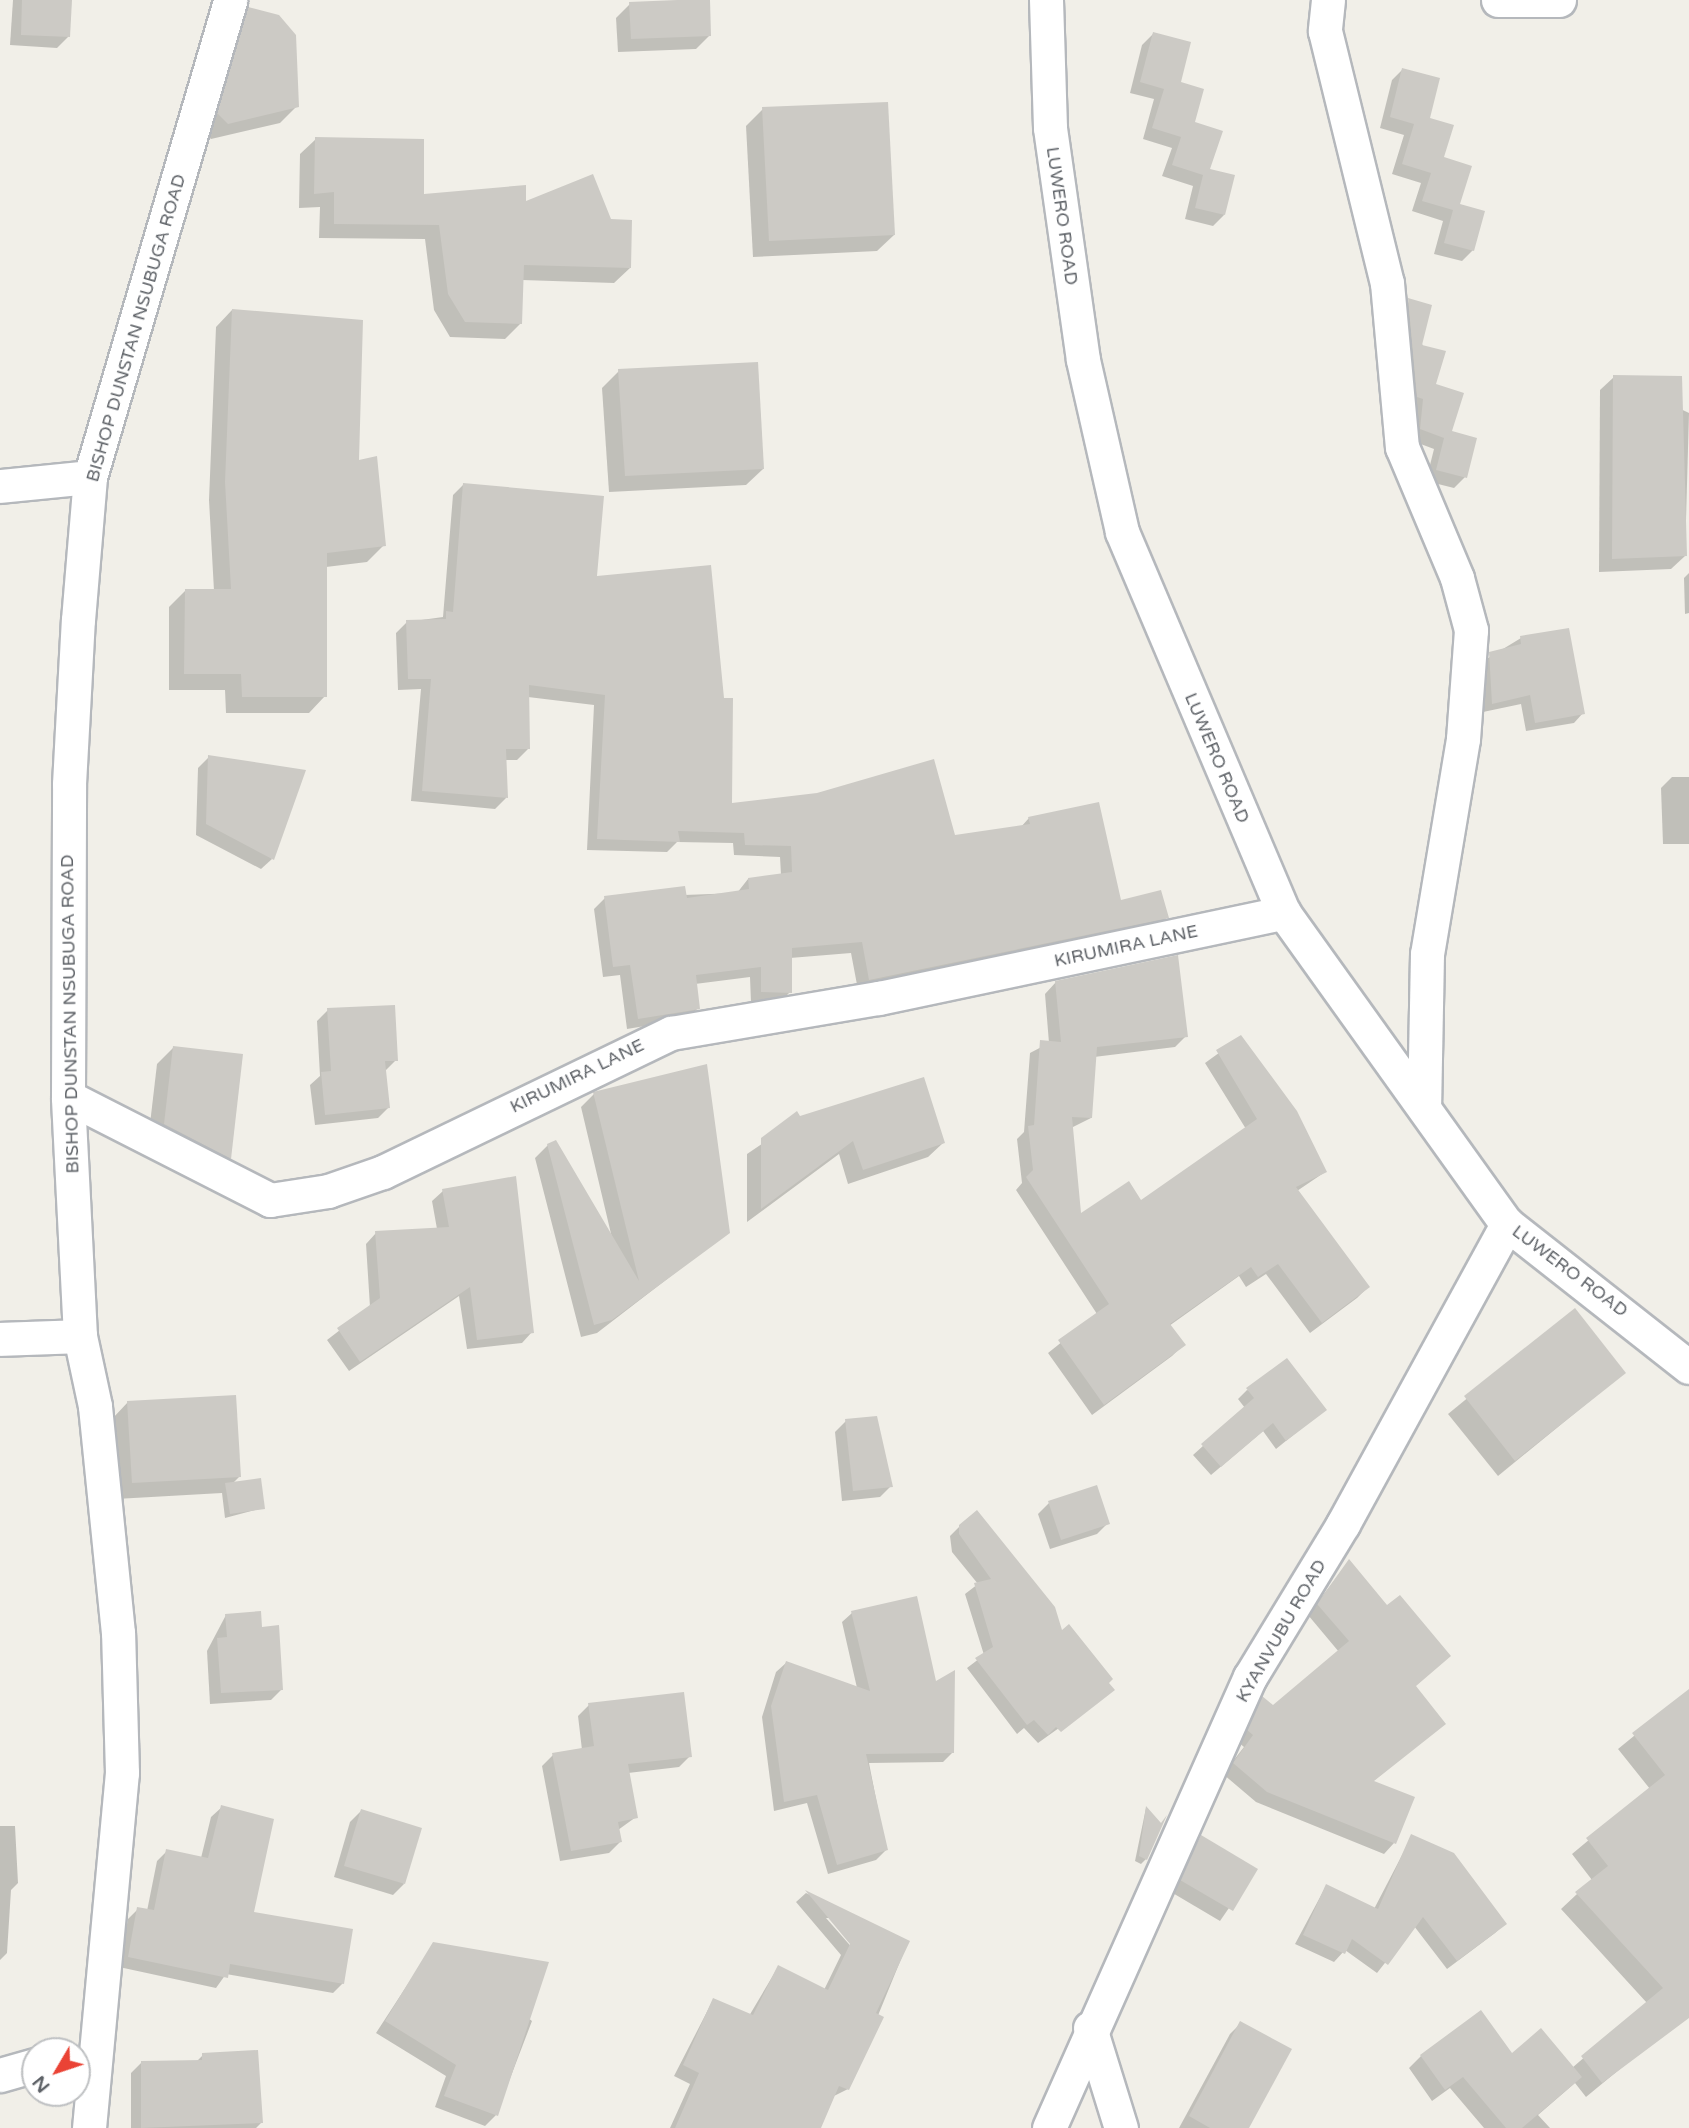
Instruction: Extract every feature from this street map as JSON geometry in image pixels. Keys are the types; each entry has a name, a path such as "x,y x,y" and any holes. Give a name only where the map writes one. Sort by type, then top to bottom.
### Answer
{"street":[{"name":"BISHOP DUNSTAN NSUBUGA ROAD","path":"90,2037 122,1748 112,1578 80,1336 68,1097 69,784 90,477 230,0"},
{"name":"LUWERO ROAD","path":"1046,0 1052,141 1083,360 1122,532 1284,913 1507,1224 1689,1367"},
{"path":"1328,0 1325,31 1387,283 1402,447 1457,578 1471,631 1462,739 1427,954 1424,1105"},
{"path":"1498,0 1559,0"},
{"path":"0,486 90,477"},
{"name":"KIRUMIRA LANE","path":"68,1097 270,1200 328,1191 383,1172 671,1033 879,998 1284,913"},
{"name":"KYANVUBU ROAD","path":"1049,2128 1090,2028 1250,1677 1343,1524 1507,1224"},
{"path":"0,1339 80,1336"},
{"path":"1090,2028 1121,2128"},
{"path":"0,2075 21,2069"},
{"name":"BISHOP DUNSTAN NSUBUGA ROAD","path":"89,2107 89,2128"}],"building":[{"path":"22,0 72,0 70,37 21,35"},
{"path":"710,0 711,36 631,39 629,2"},
{"path":"248,7 279,15 296,35 299,107 228,124 217,113"},
{"path":"1153,32 1191,42 1181,82 1204,89 1195,122 1223,131 1210,169 1235,175 1225,215 1195,208 1203,175 1172,165 1181,137 1152,128 1164,89 1140,82"},
{"path":"1402,68 1440,78 1430,118 1454,125 1444,157 1472,166 1460,204 1485,211 1474,251 1444,243 1453,210 1422,201 1431,173 1402,164 1414,124 1390,117"},
{"path":"888,102 895,235 769,241 762,107"},
{"path":"315,137 424,139 424,194 526,185 526,201 593,174 611,219 632,220 631,268 524,265 522,324 465,322 448,294 439,225 334,224 334,192 314,194"},
{"path":"1408,298 1432,305 1422,345 1446,351 1436,384 1464,393 1452,431 1477,438 1467,478 1436,470 1444,438 1420,429 1423,399 1417,397"},
{"path":"232,309 363,320 359,460 377,456 386,546 327,553 327,697 242,697 241,674 184,674 185,589 231,589 225,482"},
{"path":"758,362 764,469 625,476 618,369"},
{"path":"1613,375 1682,376 1687,556 1612,559"},
{"path":"463,483 604,496 597,576 711,565 724,698 733,698 732,803 817,793 934,759 955,835 1030,824 1028,817 1099,802 1121,900 1161,890 1169,918 869,980 862,942 792,948 792,993 761,992 761,967 696,975 700,1009 638,1019 630,965 613,967 604,896 685,886 687,898 749,889 748,878 792,872 791,846 745,845 744,833 678,831 680,842 597,839 605,695 529,685 530,749 506,749 508,798 422,791 431,679 408,679 406,620 446,619 446,611 453,612"},
{"path":"1569,628 1585,714 1535,723 1530,695 1492,704 1489,652 1521,644 1520,636"},
{"path":"208,755 306,770 274,860 206,824"},
{"path":"1178,955 1188,1037 1097,1047 1092,1118 1072,1117 1081,1213 1129,1181 1141,1200 1257,1119 1216,1050 1241,1035 1297,1111 1327,1172 1296,1187 1370,1287 1322,1323 1278,1264 1258,1277 1251,1267 1170,1324 1186,1345 1104,1405 1058,1340 1109,1304 1026,1177 1033,1170 1028,1126 1034,1125 1040,1040 1061,1042 1055,981"},
{"path":"395,1005 398,1061 385,1061 390,1108 325,1115 321,1072 331,1071 327,1008"},
{"path":"173,1046 243,1054 231,1159 164,1124"},
{"path":"707,1064 730,1233 612,1320 594,1325 547,1144 556,1140 639,1281 593,1092"},
{"path":"924,1077 945,1143 863,1170 853,1141 761,1209 761,1138 797,1111 800,1116"},
{"path":"516,1176 534,1333 477,1340 470,1287 360,1362 337,1328 380,1298 375,1231 449,1227 442,1189"},
{"path":"1575,1308 1626,1373 1515,1461 1464,1396"},
{"path":"1287,1358 1327,1410 1286,1441 1273,1423 1221,1467 1201,1444 1254,1398 1246,1388"},
{"path":"236,1395 241,1477 132,1483 127,1401"},
{"path":"877,1416 893,1487 853,1491 845,1419"},
{"path":"261,1478 265,1509 230,1514 225,1483"},
{"path":"1097,1485 1110,1524 1061,1540 1048,1501"},
{"path":"977,1510 1055,1607 1062,1630 1069,1624 1113,1679 1109,1683 1115,1690 1061,1732 1056,1727 1048,1735 1034,1720 1027,1725 975,1658 993,1647 974,1583 991,1579 959,1534 959,1525"},
{"path":"1349,1559 1387,1605 1400,1595 1451,1656 1416,1686 1446,1724 1374,1781 1415,1797 1396,1844 1267,1792 1233,1763 1253,1735 1247,1730 1262,1696 1273,1705 1349,1641 1317,1604"},
{"path":"917,1596 936,1681 955,1670 954,1753 866,1754 888,1850 837,1865 817,1795 784,1802 771,1706 786,1661 870,1691 851,1611"},
{"path":"261,1611 262,1627 279,1625 283,1690 221,1693 217,1638 227,1637 225,1614"},
{"path":"1689,1689 1689,2018 1602,2083 1581,2056 1663,1988 1575,1892 1608,1866 1586,1838 1665,1775 1632,1733"},
{"path":"684,1692 692,1757 628,1764 638,1818 618,1822 622,1842 571,1851 552,1753 594,1746 588,1703"},
{"path":"221,1805 274,1819 254,1912 353,1929 344,1984 230,1964 228,1978 128,1957 137,1907 154,1910 166,1849 208,1858"},
{"path":"1146,1806 1161,1823 1167,1815 1147,1860 1139,1856"},
{"path":"361,1809 422,1828 405,1884 344,1866"},
{"path":"1411,1834 1454,1853 1507,1924 1457,1961 1423,1917 1388,1965 1352,1939 1345,1954 1303,1935 1326,1884 1378,1909"},
{"path":"1201,1835 1258,1869 1233,1911 1180,1880"},
{"path":"805,1890 910,1941 876,2013 884,2017 849,2090 839,2086 821,2128 675,2128 699,2073 683,2065 713,1998 753,2015 778,1965 828,1990 850,1944"},
{"path":"433,1942 549,1962 498,2116 444,2096 456,2065 385,2021"},
{"path":"1481,2010 1512,2053 1541,2028 1582,2077 1522,2128 1506,2128 1463,2077 1445,2090 1420,2055"},
{"path":"1240,2021 1292,2049 1249,2128 1210,2128 1189,2116"},
{"path":"258,2050 263,2123 141,2128 141,2061 202,2060 202,2053"}]}
